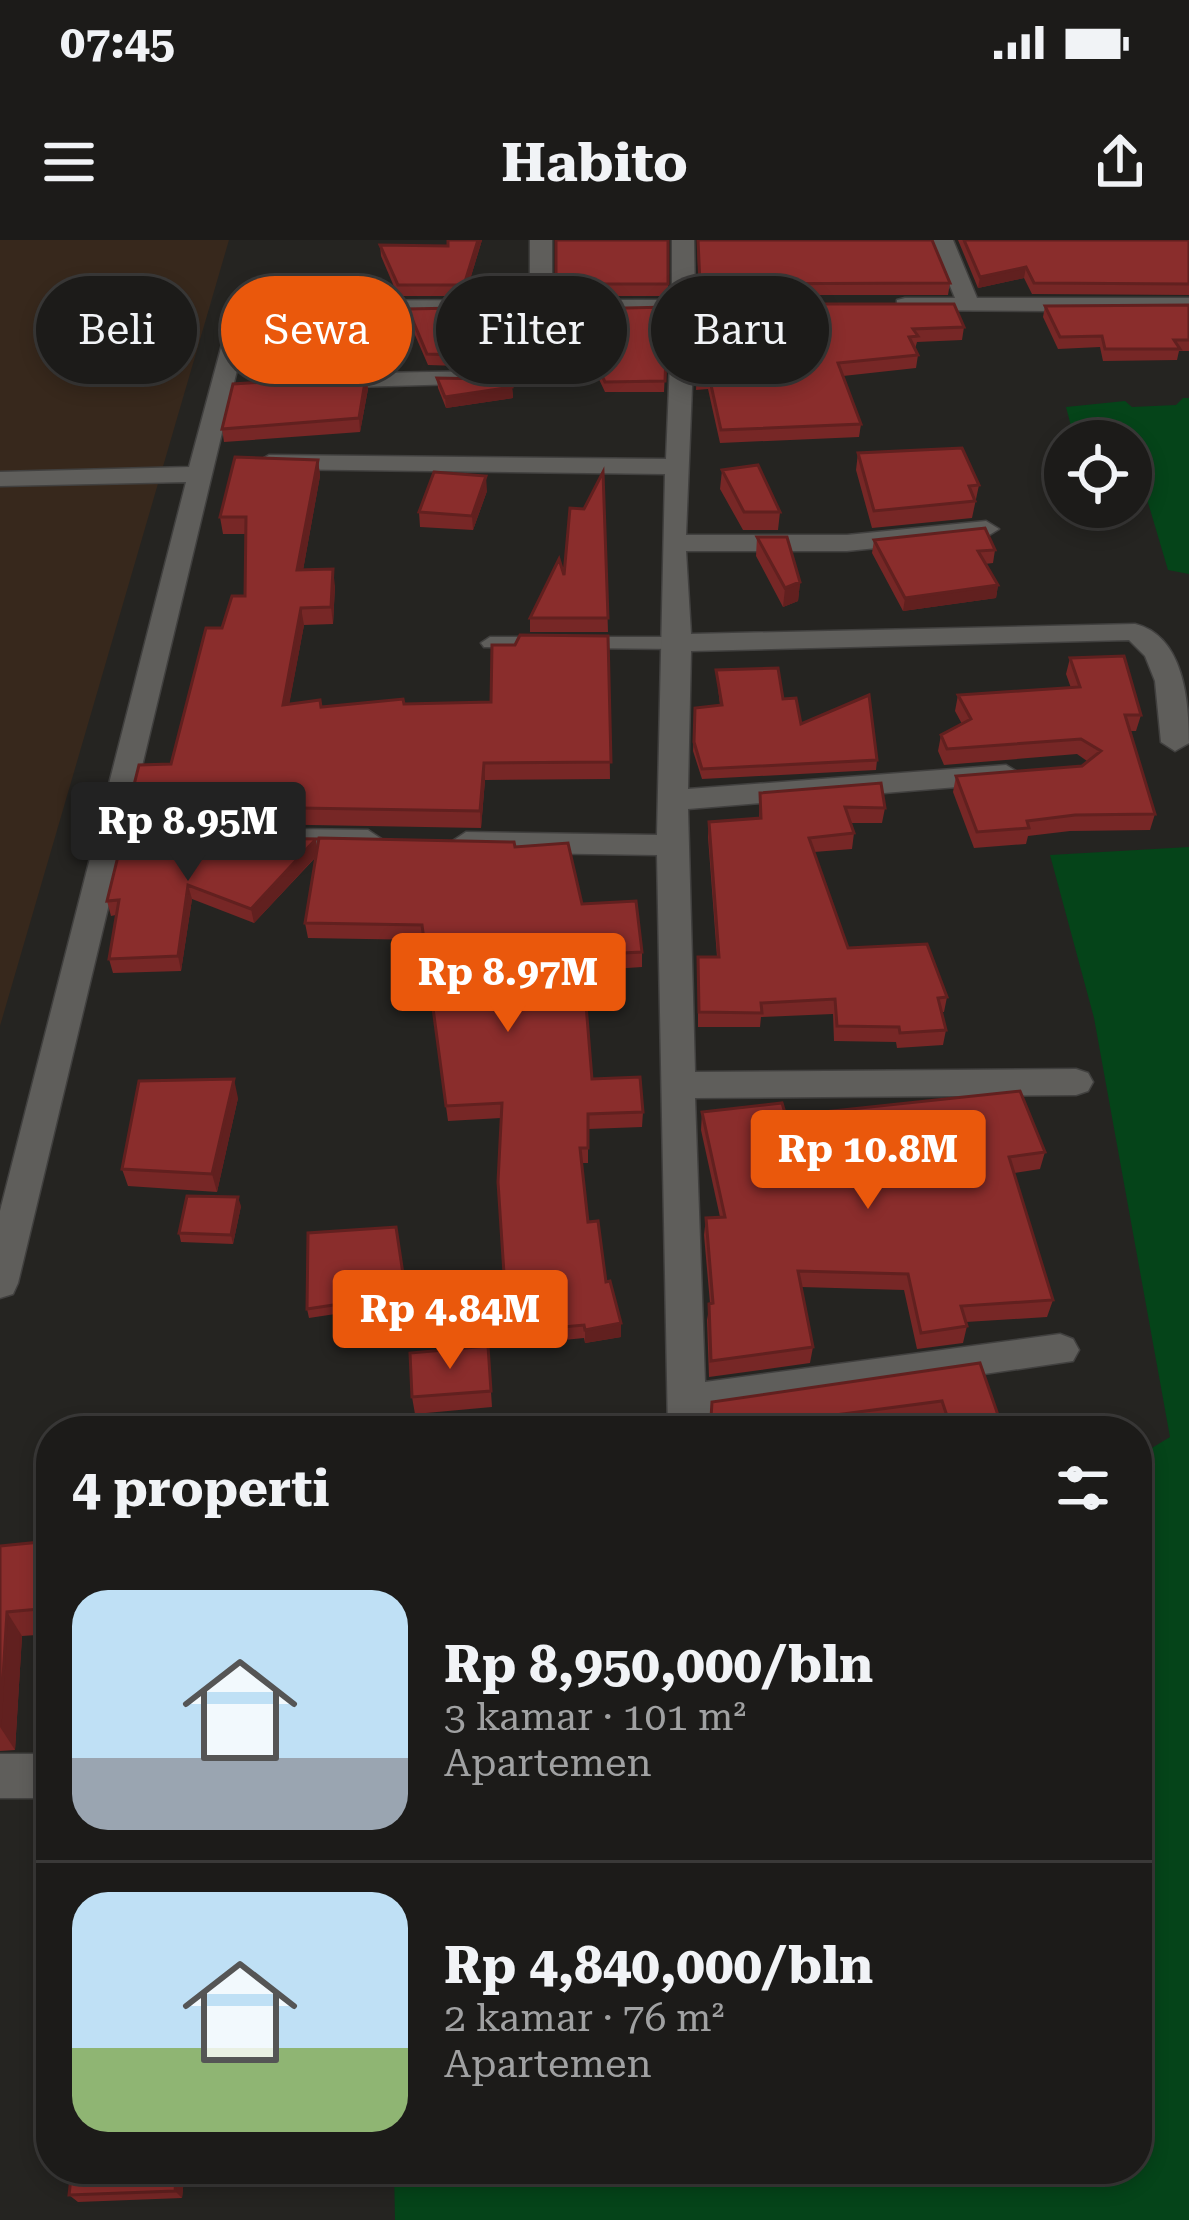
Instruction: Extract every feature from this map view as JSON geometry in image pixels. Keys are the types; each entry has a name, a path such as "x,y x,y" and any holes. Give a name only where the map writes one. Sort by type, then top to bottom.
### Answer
{"street":[{"path":"541,240 541,276"},
{"path":"683,240 684,276"},
{"path":"941,240 969,305"},
{"path":"874,305 1189,305"},
{"path":"0,1283 111,836 221,464 235,386 240,312 436,308"},
{"path":"682,384 673,543 678,643 672,845 687,1416 1060,1350"},
{"path":"0,479 221,464 680,467"},
{"path":"673,543 847,543 986,530"},
{"path":"678,643 1136,632 1156,649 1168,676 1175,742"},
{"path":"675,800 1030,772"},
{"path":"111,836 392,841"},
{"path":"438,841 672,845"},
{"path":"679,1085 1076,1082"},
{"path":"0,1776 36,1777"}],"lane":[{"path":"490,643 678,643"}],"shaded area":[{"path":"0,240 229,240 197,350 197,276 36,276 36,384 187,384 0,1026"}],"green space":[{"path":"1189,398 1189,574 1168,570 1152,516 1152,420 1069,420 1066,407 1125,401 1132,407 1176,405"},
{"path":"1189,847 1189,2220 395,2220 394,2184 1152,2184 1152,1448 1170,1437 1094,1018 1050,855"}],"building":[{"path":"448,240 478,240 467,276 436,276 436,285 412,285 412,276 394,276 380,245 448,246"},
{"path":"556,240 668,240 668,276 651,276 651,284 627,284 627,276 556,276"},
{"path":"698,240 932,240 950,283 829,283 829,276 700,276"},
{"path":"964,240 1189,240 1189,284 1034,283 1026,267 980,277"},
{"path":"829,304 954,304 964,327 913,329 918,336 909,337 918,355 838,363 861,424 721,430 711,384 829,384"},
{"path":"1189,305 1189,340 1174,340 1180,349 1105,349 1102,336 1060,337 1045,306"},
{"path":"651,307 651,381 627,382 627,308"},
{"path":"436,308 436,354 427,354 412,309"},
{"path":"233,384 365,384 359,418 222,429"},
{"path":"440,384 512,387 445,397"},
{"path":"962,448 979,485 969,486 975,501 874,511 858,453"},
{"path":"235,457 318,460 297,570 333,569 331,607 301,608 283,705 320,700 321,707 403,699 404,704 491,702 492,645 515,645 520,635 608,636 611,762 484,763 480,811 129,805 139,765 171,764 206,628 222,628 232,596 245,596 246,517 220,517"},
{"path":"758,465 780,512 744,512 722,470"},
{"path":"434,472 486,476 472,516 419,512"},
{"path":"603,472 608,618 530,618 559,559 564,575 570,508 584,509"},
{"path":"985,528 995,550 978,551 998,585 905,598 874,540"},
{"path":"757,537 787,537 800,582 785,588"},
{"path":"1124,656 1141,715 1125,715 1155,814 1075,815 1027,821 1029,828 977,832 956,776 1082,766 1101,751 1081,739 947,749 941,735 971,719 958,695 1080,687 1070,658"},
{"path":"778,668 783,699 796,698 801,724 869,695 877,760 702,769 694,742 695,708 722,705 716,670"},
{"path":"881,783 885,808 845,807 854,833 809,838 848,948 927,944 947,997 938,998 946,1030 900,1033 899,1027 837,1026 835,999 761,1003 762,1013 699,1012 698,957 719,957 709,822 761,818 760,793"},
{"path":"123,836 316,839 251,909 188,885 178,956 109,959 119,900 107,901"},
{"path":"319,838 514,842 515,847 568,843 582,904 636,901 642,952 582,955 592,1079 640,1077 643,1112 588,1114 588,1148 580,1148 588,1222 598,1221 606,1282 610,1281 621,1323 585,1330 584,1325 493,1333 489,1291 505,1289 498,1182 502,1103 446,1106 422,925 305,923"},
{"path":"234,1079 212,1174 122,1169 139,1081"},
{"path":"1020,1091 1045,1152 1009,1157 1053,1300 961,1306 967,1326 921,1333 908,1274 798,1271 813,1347 711,1361 709,1304 713,1303 706,1218 725,1217 702,1112 782,1103 786,1116"},
{"path":"187,1196 238,1197 231,1235 179,1233"},
{"path":"396,1227 406,1294 307,1309 308,1233"},
{"path":"488,1346 491,1391 412,1397 410,1353"},
{"path":"980,1363 998,1415 947,1416 942,1401 828,1416 711,1416 712,1402"},
{"path":"36,1542 36,1609 7,1612 0,1727 0,1546"},
{"path":"70,2184 176,2184 175,2191 69,2195"}]}
